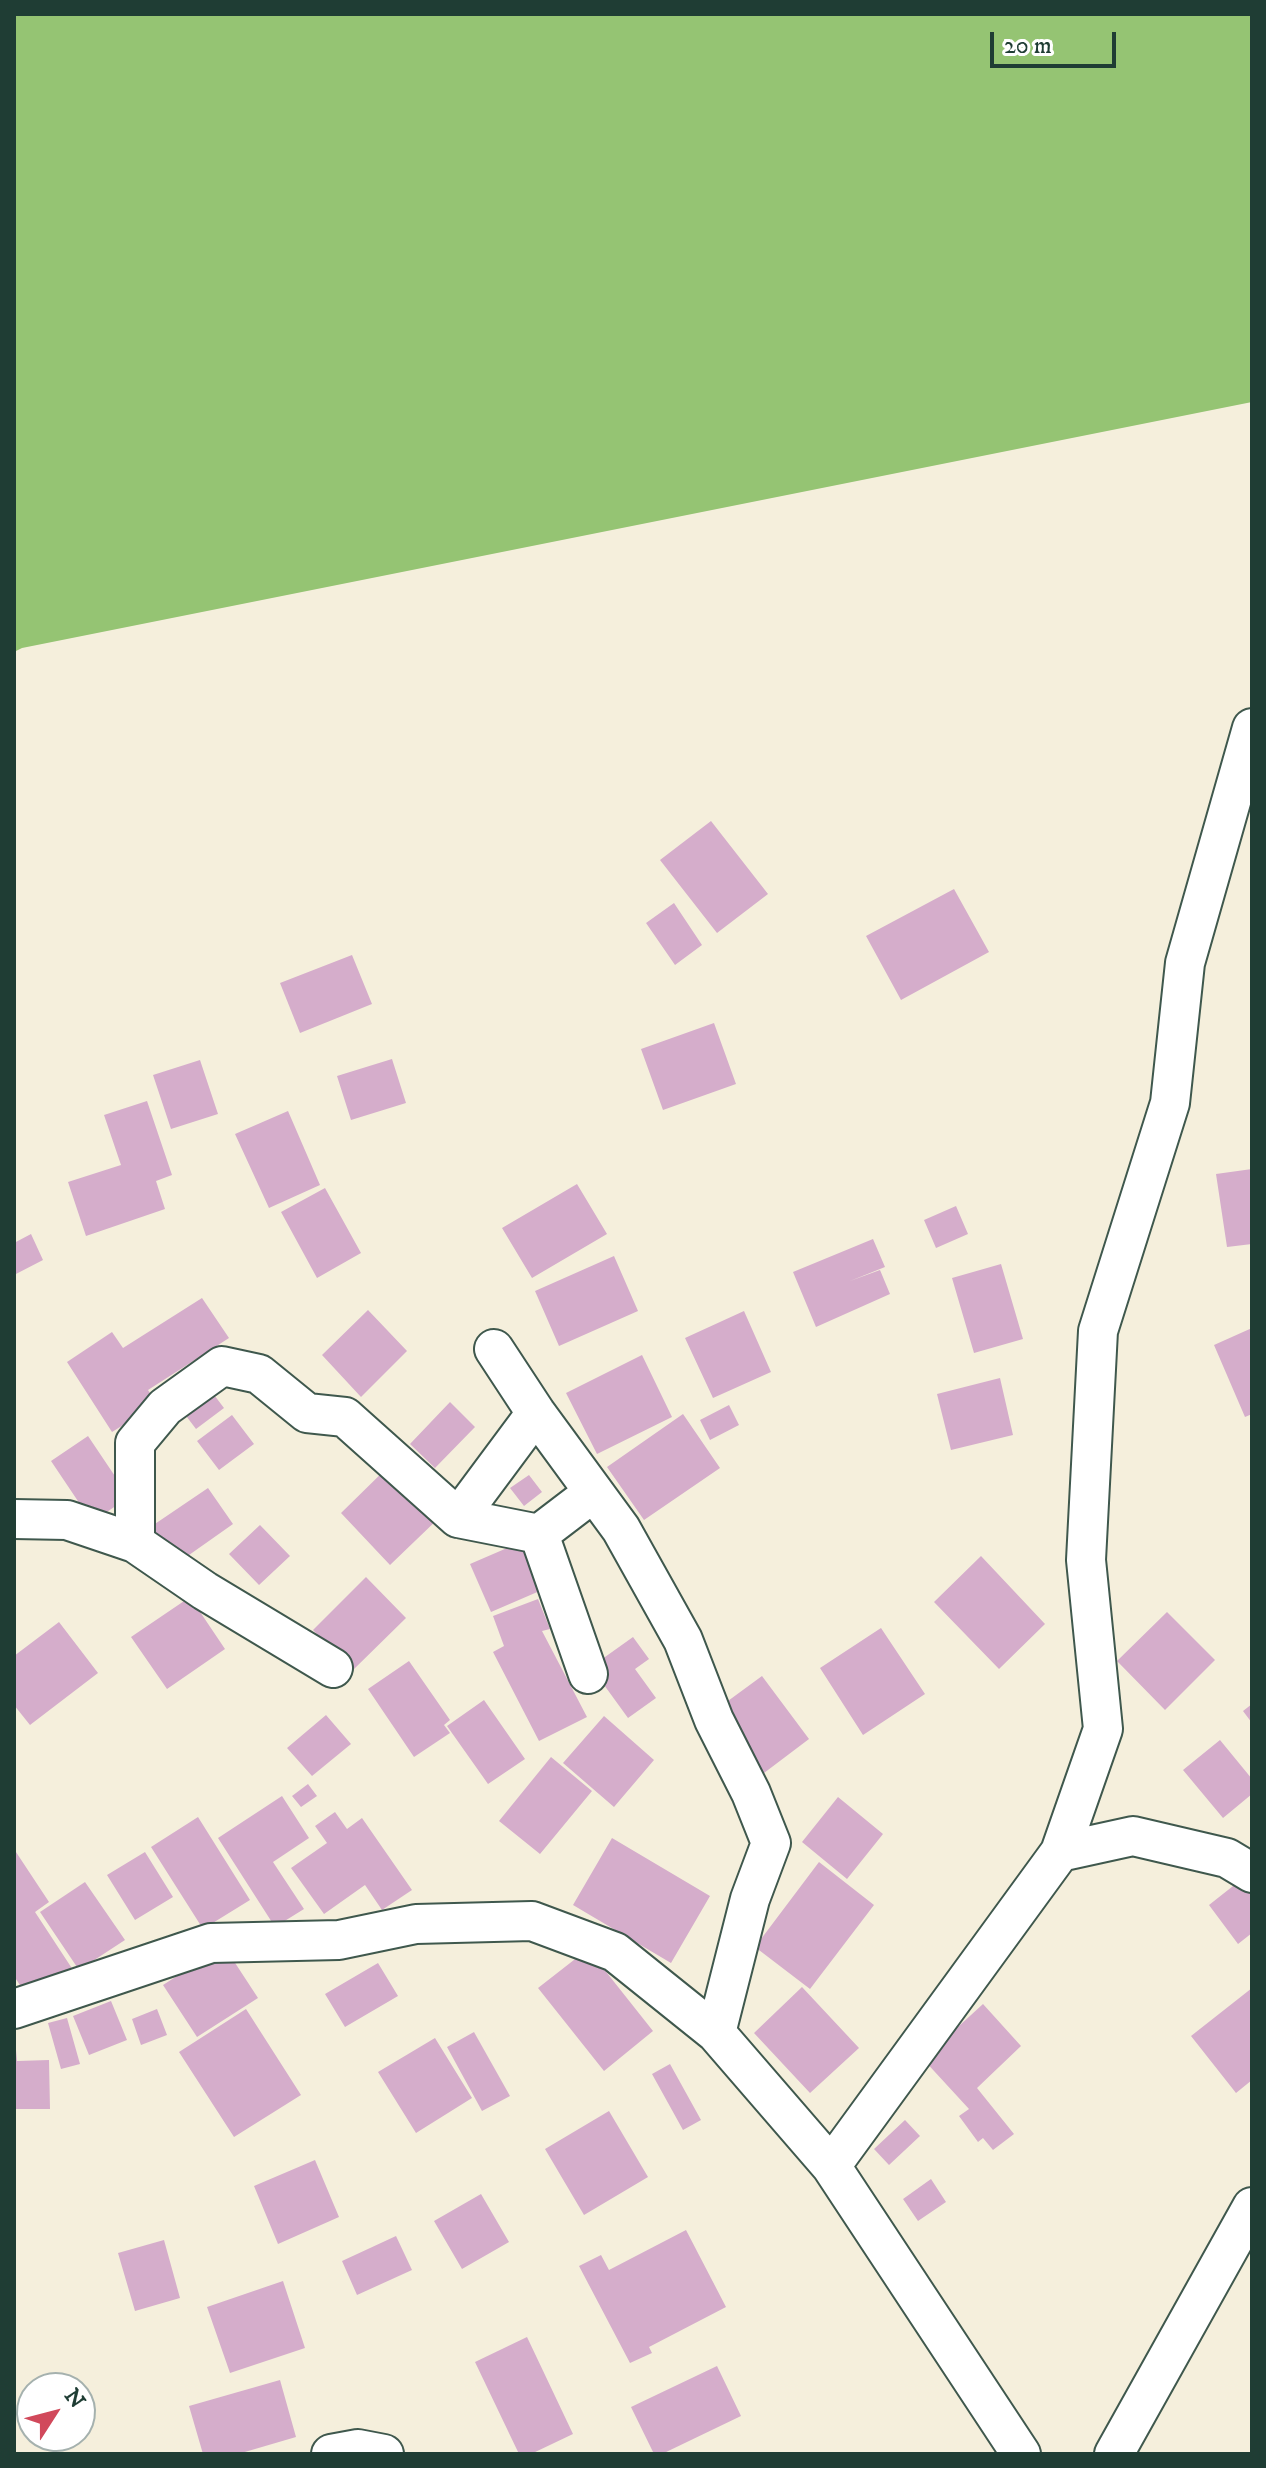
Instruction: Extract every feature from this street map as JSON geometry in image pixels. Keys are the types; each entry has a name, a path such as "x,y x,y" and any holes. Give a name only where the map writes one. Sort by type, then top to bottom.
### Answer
{"street":[{"path":"831,2166 1060,1852 1103,1729 1086,1560 1098,1331 1170,1103 1185,963 1252,728"},
{"path":"494,1349 536,1413 621,1529 683,1640 714,1720 751,1793 771,1843 750,1899 716,2033"},
{"path":"135,1543 135,1443 165,1407 222,1366 259,1374 307,1413 345,1417 458,1518 539,1534 594,1492"},
{"path":"458,1518 536,1413"},
{"path":"14,1519 67,1520 135,1543 205,1591 333,1668"},
{"path":"539,1534 588,1674"},
{"path":"1060,1852 1133,1836 1227,1858 1252,1873"},
{"path":"14,2009 211,1943 339,1940 416,1924 532,1921 615,1952 716,2033 831,2166 1021,2454"},
{"path":"1114,2454 1252,2207"},
{"path":"331,2454 358,2449 384,2454"}],"green space":[{"path":"14,14 1252,14 1252,402 14,652"}],"building":[{"path":"711,821 768,894 717,933 660,860"},
{"path":"954,889 989,952 901,1000 866,936"},
{"path":"674,903 702,945 675,965 646,923"},
{"path":"352,955 372,1004 300,1033 280,983"},
{"path":"714,1023 736,1084 663,1110 641,1049"},
{"path":"392,1059 406,1103 351,1120 337,1076"},
{"path":"200,1060 218,1114 171,1129 153,1075"},
{"path":"147,1101 172,1175 156,1181 165,1209 86,1236 68,1182 121,1165 104,1115"},
{"path":"288,1111 320,1185 269,1208 235,1134"},
{"path":"1252,1169 1252,1244 1227,1247 1216,1174"},
{"path":"577,1184 607,1234 532,1278 502,1228"},
{"path":"325,1188 361,1253 317,1278 281,1212"},
{"path":"956,1206 968,1234 936,1248 924,1220"},
{"path":"31,1234 43,1260 14,1275 14,1243"},
{"path":"873,1239 885,1267 850,1281 880,1270 890,1294 816,1327 793,1272"},
{"path":"614,1256 638,1311 559,1346 535,1291"},
{"path":"1001,1264 1023,1339 974,1353 952,1278"},
{"path":"202,1298 229,1338 148,1390 157,1404 112,1432 67,1362 112,1332 123,1348"},
{"path":"368,1310 407,1351 361,1397 322,1355"},
{"path":"744,1311 771,1372 713,1398 685,1338"},
{"path":"1252,1328 1252,1414 1245,1417 1214,1345"},
{"path":"642,1355 672,1417 597,1454 566,1393"},
{"path":"1000,1378 1013,1435 951,1450 937,1394"},
{"path":"205,1383 224,1408 196,1429 177,1404"},
{"path":"450,1402 475,1427 435,1468 410,1444"},
{"path":"729,1405 739,1425 710,1440 700,1420"},
{"path":"683,1414 720,1468 644,1520 607,1467"},
{"path":"232,1415 254,1444 219,1470 197,1441"},
{"path":"88,1436 129,1497 92,1522 51,1461"},
{"path":"391,1464 441,1516 390,1565 341,1513"},
{"path":"529,1475 542,1492 524,1506 510,1488"},
{"path":"208,1488 233,1524 172,1567 146,1530"},
{"path":"260,1525 290,1556 259,1585 229,1554"},
{"path":"521,1542 542,1590 491,1612 470,1564"},
{"path":"981,1556 1045,1624 999,1669 934,1602"},
{"path":"366,1577 406,1618 352,1671 313,1630"},
{"path":"190,1597 225,1649 167,1689 131,1637"},
{"path":"538,1599 550,1629 542,1631 587,1717 539,1741 493,1652 504,1646 493,1616"},
{"path":"1167,1612 1215,1660 1165,1710 1117,1661"},
{"path":"59,1622 98,1673 30,1725 14,1705 14,1656"},
{"path":"881,1628 925,1694 863,1735 820,1668"},
{"path":"633,1637 649,1659 635,1669 656,1698 628,1718 591,1667"},
{"path":"409,1661 450,1720 444,1725 450,1733 414,1757 368,1689"},
{"path":"762,1676 809,1739 764,1773 717,1709"},
{"path":"484,1700 525,1759 488,1784 447,1726"},
{"path":"1252,1704 1252,1723 1243,1711"},
{"path":"326,1715 351,1744 312,1776 287,1748"},
{"path":"604,1716 654,1760 614,1807 563,1763"},
{"path":"1220,1740 1252,1779 1252,1794 1223,1818 1183,1770"},
{"path":"551,1757 592,1791 540,1854 499,1821"},
{"path":"308,1784 317,1796 301,1807 292,1796"},
{"path":"282,1796 309,1838 273,1862 304,1909 275,1927 218,1838"},
{"path":"838,1797 883,1834 847,1879 802,1842"},
{"path":"335,1812 347,1829 362,1818 412,1890 382,1910 365,1885 324,1914 291,1868 327,1843 315,1826"},
{"path":"198,1817 250,1900 203,1929 151,1847"},
{"path":"612,1838 710,1896 671,1963 573,1905"},
{"path":"14,1849 49,1902 35,1912 75,1973 31,2002 14,1976"},
{"path":"145,1852 173,1897 135,1920 107,1875"},
{"path":"819,1862 874,1905 810,1989 755,1947"},
{"path":"1247,1875 1252,1881 1252,1933 1238,1944 1209,1905"},
{"path":"85,1882 125,1940 79,1970 40,1912"},
{"path":"224,1946 258,1998 197,2037 163,1985"},
{"path":"588,1949 653,2031 604,2071 538,1988"},
{"path":"378,1963 398,1996 345,2027 325,1994"},
{"path":"802,1987 859,2048 810,2093 754,2033"},
{"path":"1252,1988 1252,2080 1236,2093 1191,2036"},
{"path":"111,2001 127,2040 89,2055 73,2016"},
{"path":"983,2004 1021,2046 977,2088 1014,2134 993,2150 983,2138 978,2142 959,2116 969,2109 923,2059"},
{"path":"157,2009 167,2035 141,2045 132,2019"},
{"path":"246,2009 301,2095 234,2137 179,2052"},
{"path":"67,2018 80,2064 61,2069 48,2023"},
{"path":"474,2032 510,2096 482,2111 447,2047"},
{"path":"435,2038 472,2098 416,2133 378,2072"},
{"path":"14,2050 17,2061 49,2060 50,2109 14,2109"},
{"path":"670,2064 701,2120 683,2130 652,2074"},
{"path":"609,2111 648,2177 584,2215 545,2149"},
{"path":"905,2120 920,2136 889,2165 874,2149"},
{"path":"315,2160 339,2217 278,2244 254,2186"},
{"path":"931,2179 946,2202 918,2221 903,2199"},
{"path":"481,2194 509,2242 462,2269 434,2221"},
{"path":"686,2230 726,2307 649,2347 652,2353 630,2363 579,2266 601,2255 609,2270"},
{"path":"396,2236 412,2270 357,2295 342,2261"},
{"path":"164,2240 180,2298 135,2311 118,2253"},
{"path":"283,2281 305,2348 230,2373 207,2307"},
{"path":"527,2337 573,2434 531,2454 519,2454 475,2362"},
{"path":"717,2366 741,2416 662,2454 654,2454 631,2407"},
{"path":"280,2380 296,2437 238,2454 203,2454 189,2406"}]}
